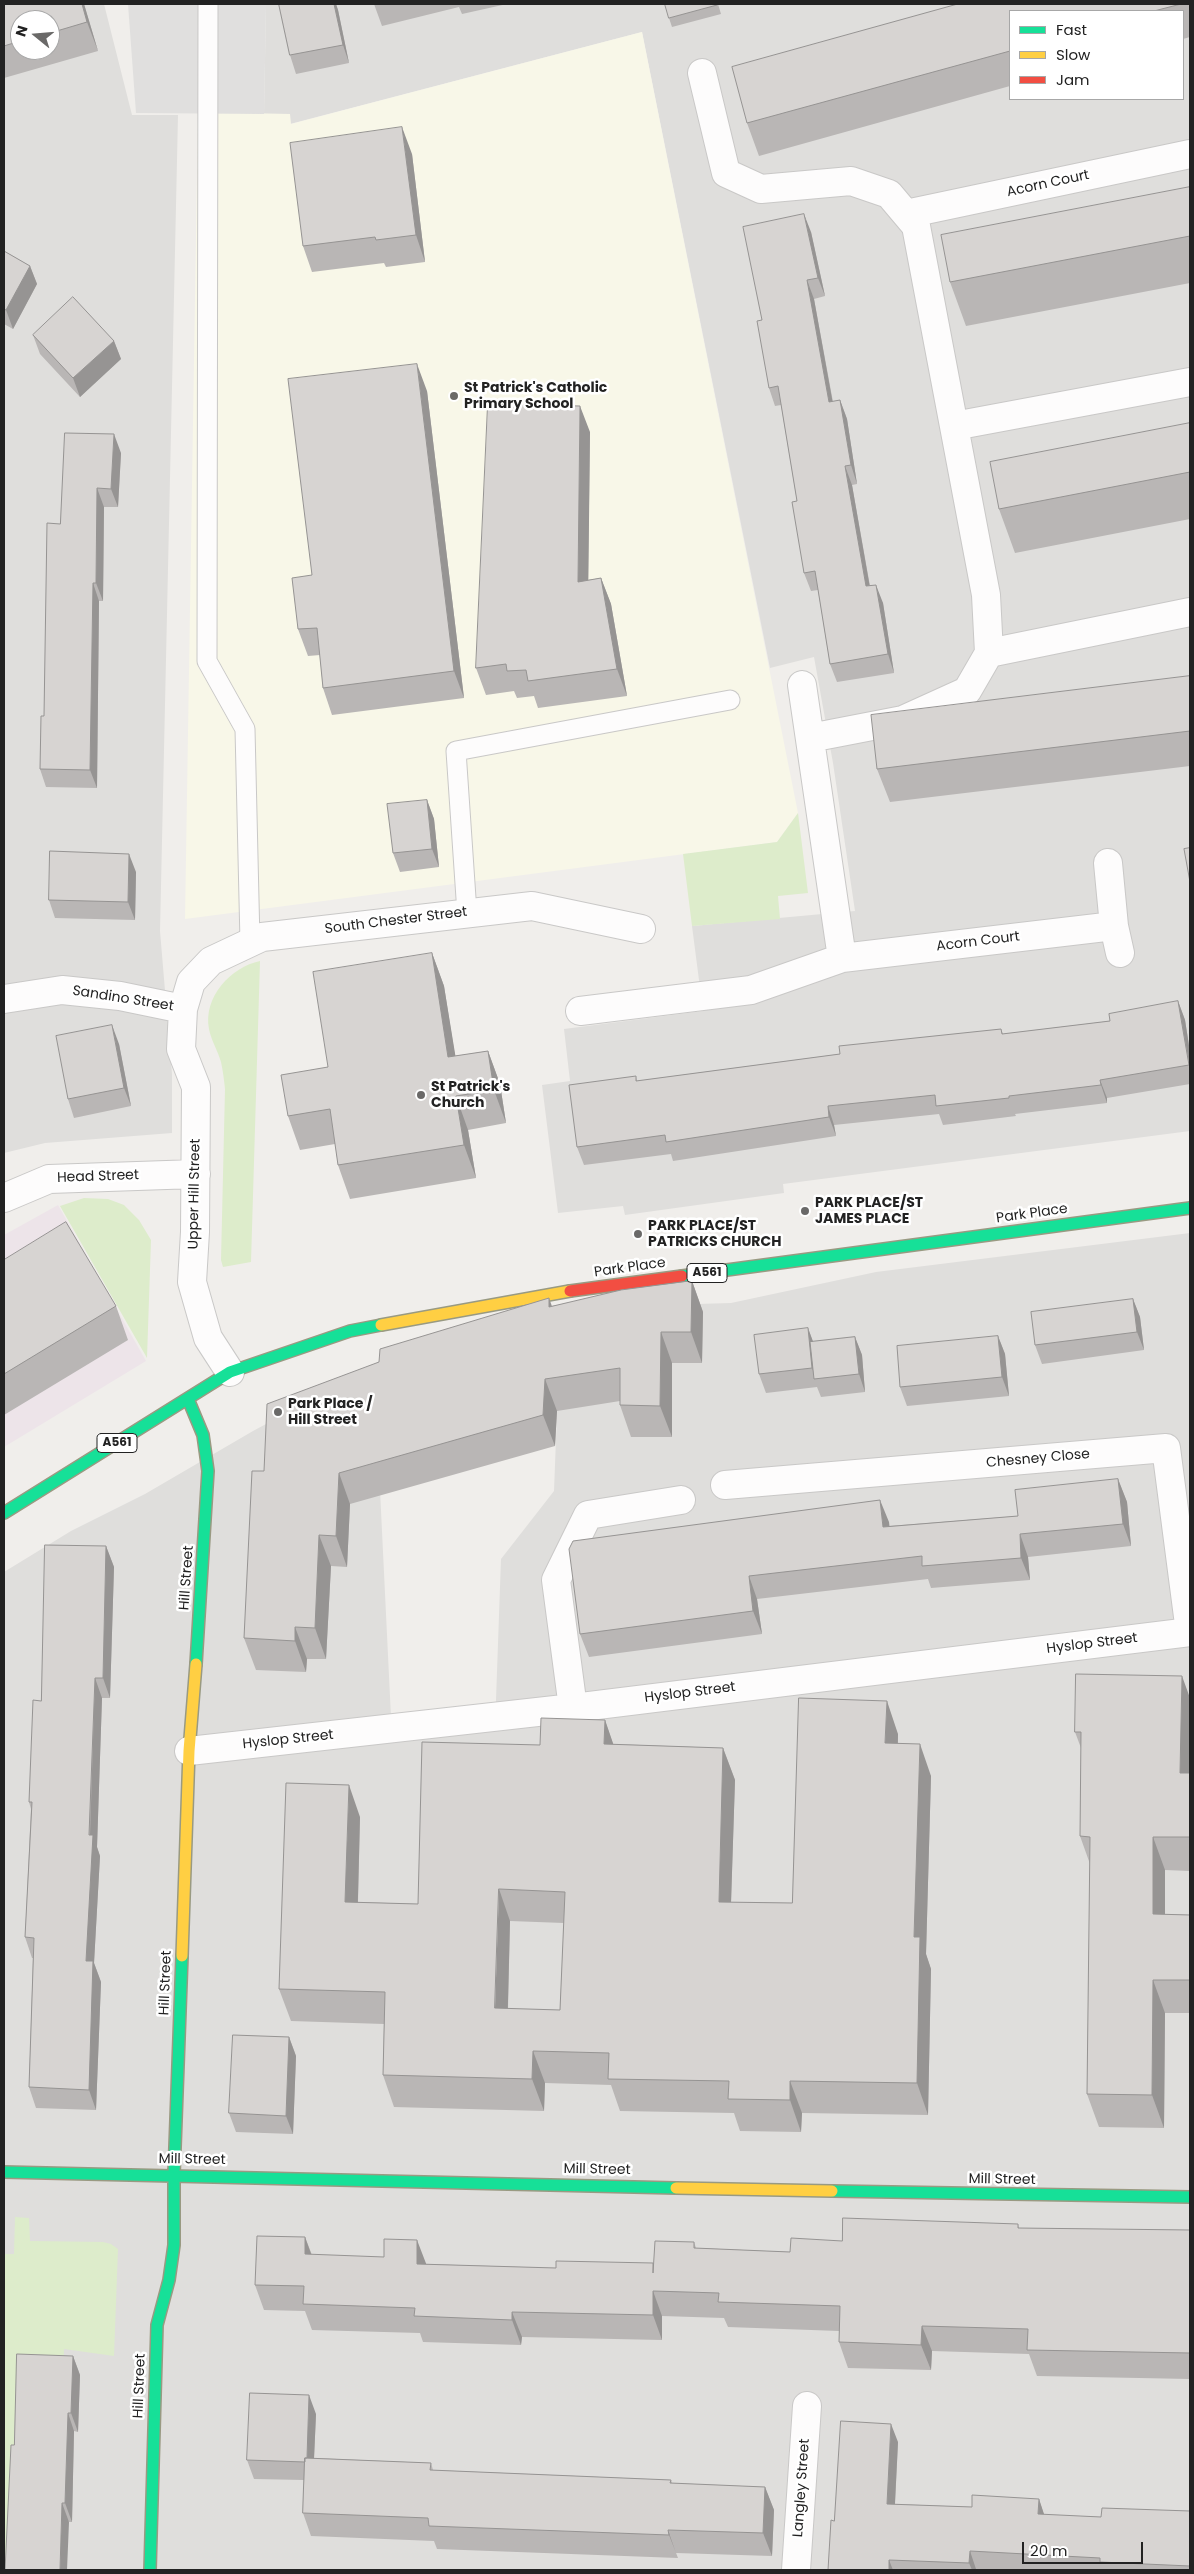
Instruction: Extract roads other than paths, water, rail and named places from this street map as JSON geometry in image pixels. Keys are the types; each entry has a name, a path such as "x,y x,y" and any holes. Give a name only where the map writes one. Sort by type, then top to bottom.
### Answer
{"main road":[{"name":"Park Place","path":"230,1372 350,1331 454,1310 588,1289 1190,1208"},
{"name":"A561","path":"4,1513 230,1372"},
{"name":"Hill Street","path":"150,2570 157,2326 169,2280 174,2245 174,2174 189,1751 208,1471 203,1435 188,1399"},
{"name":"Mill Street","path":"4,2172 174,2174 981,2195 1190,2197"}],"street":[{"path":"702,73 726,173 761,189 851,181 889,194 916,226 986,595 989,653 968,691 903,720 810,738"},
{"name":"Acorn Court","path":"906,214 1190,154"},
{"path":"954,426 1190,382"},
{"path":"989,653 1190,612"},
{"path":"802,685 842,958"},
{"path":"1108,863 1114,926 1120,953"},
{"name":"South Chester Street","path":"183,1009 191,982 211,961 262,937 532,906 641,929"},
{"name":"Acorn Court","path":"580,1011 752,990 842,958 1114,926"},
{"name":"Sandino Street","path":"4,999 62,990 120,996 183,1009"},
{"name":"Upper Hill Street","path":"183,1009 180,1049 196,1087 196,1174 192,1282 208,1338 230,1372"},
{"name":"Head Street","path":"4,1198 49,1179 196,1174"},
{"name":"Chesney Close","path":"725,1485 1166,1448 1190,1632"},
{"path":"573,1708 556,1580 588,1514 681,1500"},
{"name":"Hyslop Street","path":"189,1751 573,1708 1190,1632"},
{"name":"Langley Street","path":"796,2570 807,2406"}],"lane":[{"path":"208,4 207,661 245,729 250,942"},
{"path":"467,913 456,751 730,700"}],"place":[{"name":"St Patrick's Catholic Primary School","path":"454,396"},
{"name":"St Patrick's Church","path":"421,1095"},
{"name":"PARK PLACE/ST JAMES PLACE","path":"805,1211"},
{"name":"PARK PLACE/ST PATRICKS CHURCH","path":"638,1234"},
{"name":"Park Place / Hill Street","path":"278,1412"}]}
